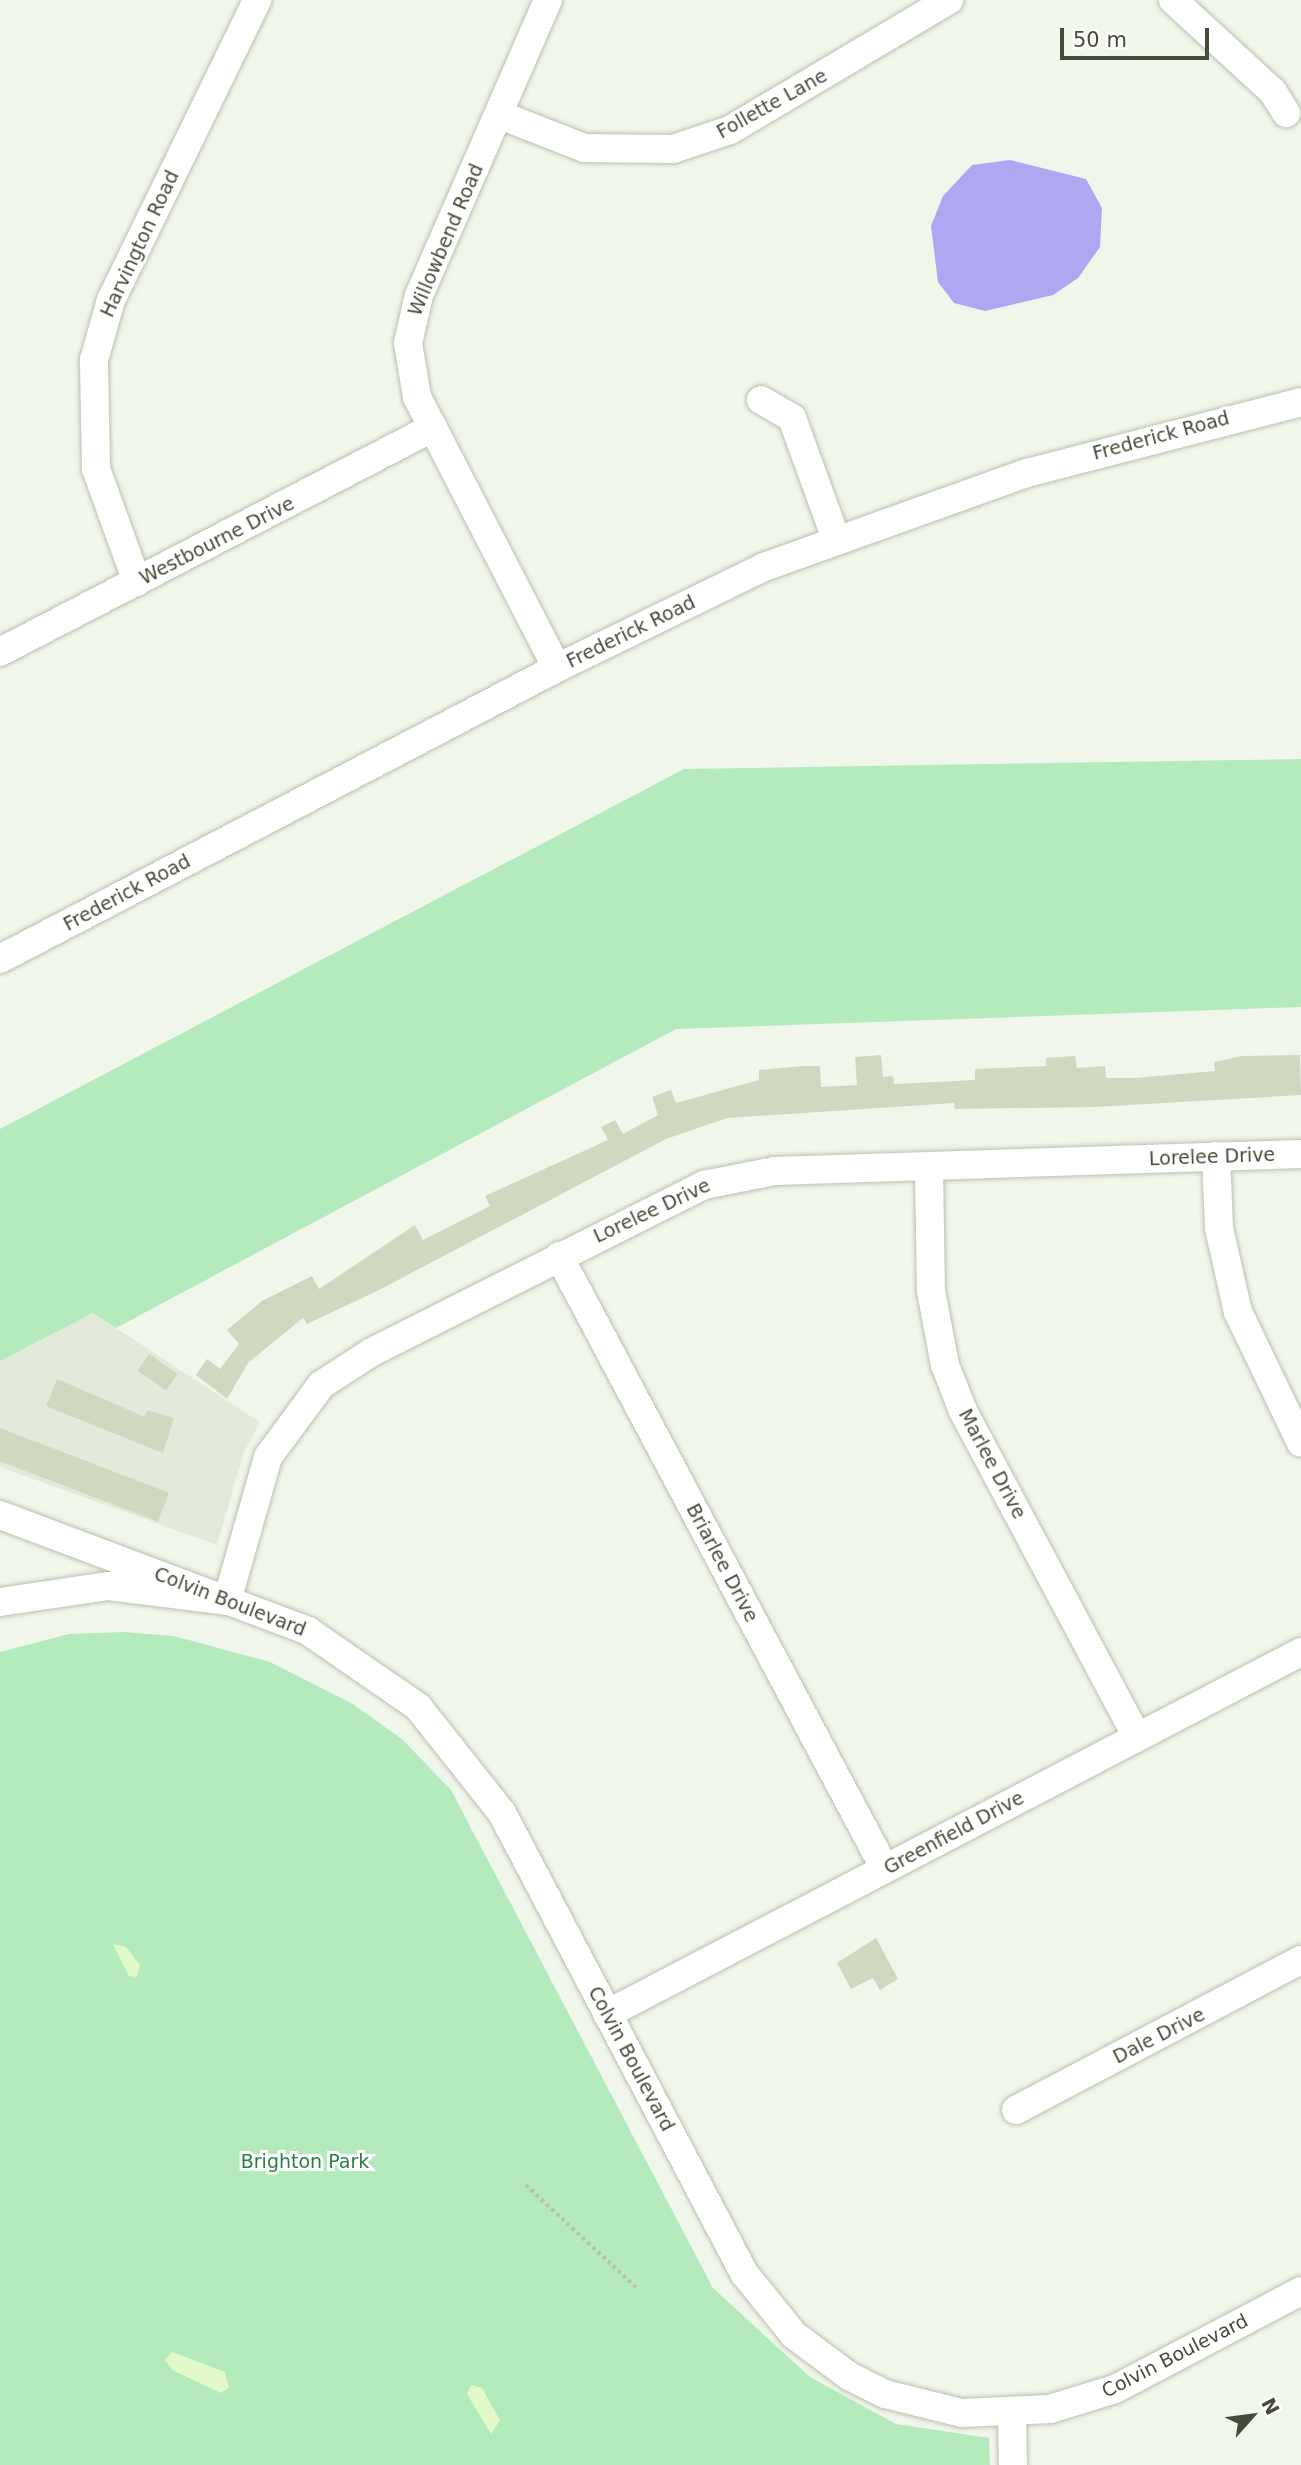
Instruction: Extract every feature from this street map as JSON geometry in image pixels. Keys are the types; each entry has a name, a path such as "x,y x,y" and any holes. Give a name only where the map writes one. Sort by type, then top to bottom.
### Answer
{"street":[{"name":"Harvington Road","path":"137,582 96,470 94,360 111,300 257,0"},
{"name":"Willowbend Road","path":"548,0 411,321 410,370 433,428 557,668"},
{"name":"Follette Lane","path":"500,115 570,144 614,152 702,142 949,0"},
{"path":"1173,0 1273,92 1286,113"},
{"path":"761,400 792,418 836,539"},
{"name":"Frederick Road","path":"0,959 557,668 836,539 1027,473 1301,402"},
{"name":"Westbourne Drive","path":"0,652 433,428"},
{"name":"Lorelee Drive","path":"227,1601 257,1486 300,1407 345,1367 559,1256 721,1180 775,1171 1301,1154"},
{"path":"1216,1156 1219,1228 1238,1312 1301,1443"},
{"name":"Marlee Drive","path":"929,1167 931,1291 945,1365 963,1411 1137,1737"},
{"name":"Briarlee Drive","path":"559,1256 886,1869"},
{"name":"Colvin Boulevard","path":"0,1515 227,1601 346,1652 449,1740 502,1813 744,2273 794,2335 885,2394 962,2413 1012,2414 1115,2389 1301,2291"},
{"path":"0,1602 108,1586 227,1601"},
{"name":"Greenfield Drive","path":"607,2014 1301,1652"},
{"name":"Dale Drive","path":"1016,2110 1301,1960"},
{"path":"1012,2414 1013,2465"}],"path":[{"path":"526,2185 638,2288"}],"shaded area":[{"path":"1010,160 1086,179 1102,208 1100,247 1078,278 1053,295 985,311 954,303 938,282 931,226 943,196 972,165"},
{"path":"93,1313 260,1422 244,1452 217,1545 0,1467 0,1361"}],"green space":[{"path":"1301,759 1301,1007 676,1029 116,1328 93,1313 0,1361 0,1129 684,769"},
{"name":"Brighton Park","path":"124,1632 174,1636 270,1662 353,1704 403,1740 451,1790 713,2288 810,2377 896,2424 989,2438 990,2465 0,2465 0,1652 69,1634"}],"sand":[{"path":"113,1944 126,1947 140,1965 137,1977 129,1976"},
{"path":"172,2352 225,2372 229,2388 221,2393 172,2370 165,2360"},
{"path":"471,2385 482,2388 500,2420 491,2434 467,2394"}],"building":[{"path":"881,1055 883,1077 893,1076 894,1084 975,1080 975,1069 1046,1066 1046,1058 1075,1056 1077,1068 1105,1066 1106,1078 1135,1078 1215,1071 1214,1062 1242,1056 1300,1055 1301,1095 1095,1107 955,1109 954,1103 727,1118 666,1139 379,1290 307,1324 303,1318 248,1363 227,1399 196,1375 207,1359 220,1369 239,1344 227,1330 262,1301 312,1276 319,1289 415,1225 423,1240 490,1206 485,1196 608,1140 601,1127 615,1120 623,1134 658,1115 652,1097 671,1090 676,1103 759,1080 759,1070 804,1066 820,1066 821,1087 857,1085 855,1057"},
{"path":"149,1354 178,1374 166,1390 138,1370"},
{"path":"57,1379 145,1417 147,1410 174,1418 163,1453 46,1406"},
{"path":"0,1428 169,1493 158,1522 0,1461"},
{"path":"876,1938 898,1979 880,1990 873,1978 851,1989 837,1963"}]}
